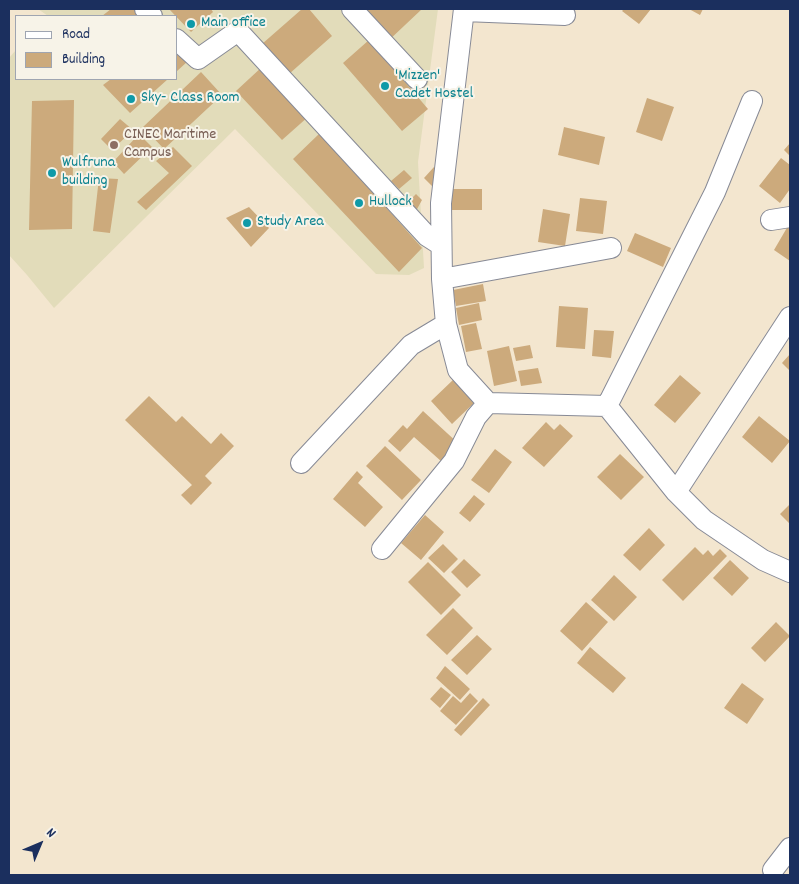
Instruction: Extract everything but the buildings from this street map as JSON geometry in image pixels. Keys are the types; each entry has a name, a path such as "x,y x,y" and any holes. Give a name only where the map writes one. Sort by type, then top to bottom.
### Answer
{"street":[{"path":"352,9 417,79"},
{"path":"565,15 464,10 441,203 442,279 446,324 458,370 488,403 607,406 676,492 704,520 763,560 790,572"},
{"path":"178,41 198,59 238,31 427,236 441,245"},
{"path":"607,406 715,192 752,102"},
{"path":"770,220 790,217"},
{"path":"442,279 611,248"},
{"path":"676,492 790,317"},
{"path":"301,463 411,345 446,324"},
{"path":"382,549 454,461 476,417 488,403"},
{"path":"773,870 790,848"}],"shaded area":[{"name":"CINEC Maritime Campus","path":"38,9 438,9 418,162 424,268 409,275 376,274 235,129 54,308 9,255 9,58 15,51 15,80 178,80 178,15 47,15"}],"place":[{"name":"Main office","path":"191,24"},
{"name":"'Mizzen' Cadet Hostel","path":"385,86"},
{"name":"Sky- Class Room","path":"131,99"},
{"name":"CINEC Maritime Campus","path":"114,145"},
{"name":"Wulfruna building","path":"52,173"},
{"name":"Hullock","path":"359,203"},
{"name":"Study Area","path":"247,223"}]}
